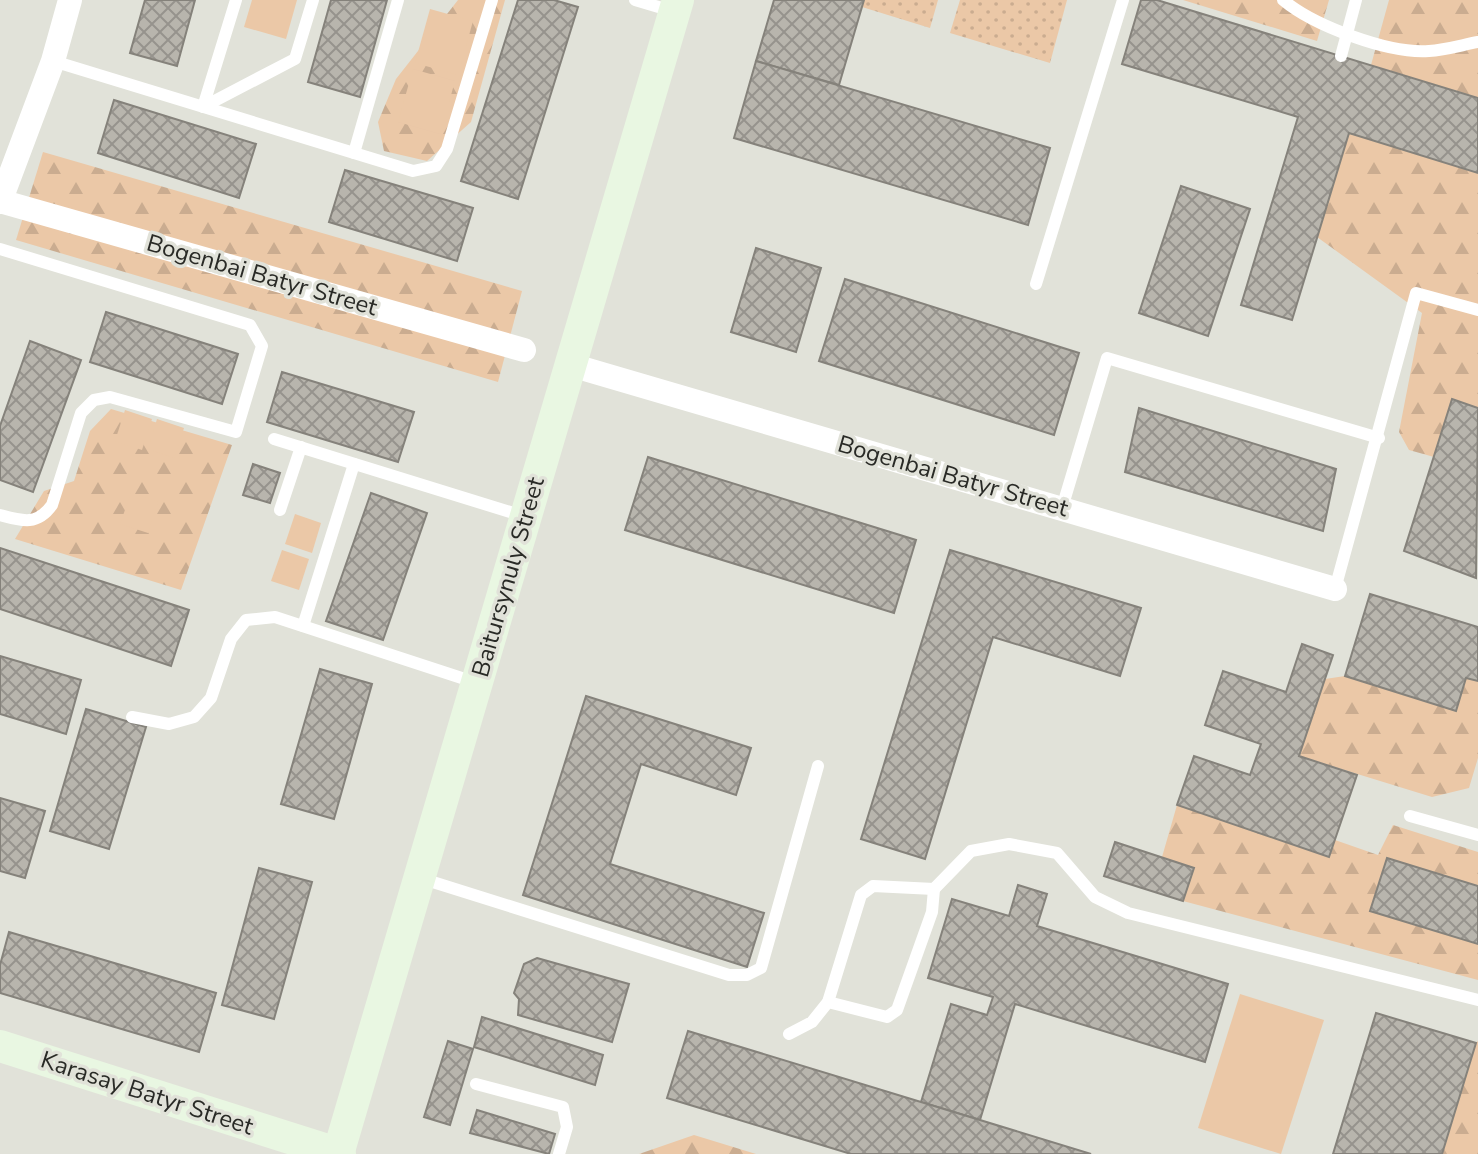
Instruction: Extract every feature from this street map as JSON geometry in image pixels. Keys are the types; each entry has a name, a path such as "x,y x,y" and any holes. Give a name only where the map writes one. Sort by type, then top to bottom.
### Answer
{"main road":[{"name":"Baitursynuly Street","path":"339,1154 676,6"},
{"name":"Karasay Batyr Street","path":"0,1046 339,1154"}],"street":[{"path":"0,201 53,61 70,0"},
{"name":"Bogenbai Batyr Street","path":"0,201 524,350"},
{"name":"Bogenbai Batyr Street","path":"571,365 1335,589"}],"lane":[{"path":"203,107 236,0"},
{"path":"203,107 295,59 313,0"},
{"path":"354,153 398,0"},
{"path":"53,61 413,171 436,166 447,149 492,0"},
{"path":"635,0 676,6"},
{"path":"1036,284 1123,0"},
{"path":"1283,0 1346,35 1426,52 1478,42"},
{"path":"1341,56 1356,0"},
{"path":"0,249 250,325 259,335 262,346 236,432 110,397 94,400 81,413 52,505 44,517 27,523 0,515"},
{"path":"1335,589 1379,438 1416,293 1478,310"},
{"path":"1062,508 1107,358 1379,438"},
{"path":"274,439 526,517"},
{"path":"280,510 301,447"},
{"path":"303,626 354,464"},
{"path":"132,717 169,724 194,717 211,698 231,639 246,620 275,617 477,683"},
{"path":"420,878 729,975 747,975 761,968 818,766"},
{"path":"1410,816 1478,835"},
{"path":"828,1002 887,1017 897,1010 932,912 934,889 971,851 1009,844 1057,853 1095,897 1128,913 1478,1000"},
{"path":"789,1034 812,1022 828,1002 861,895 873,886 934,889"},
{"path":"476,1084 563,1107 567,1127 559,1154"}],"green space":[{"path":"252,0 297,0 286,39 244,27"},
{"path":"458,0 505,0 471,122 427,161 384,151 378,122 396,79"},
{"path":"864,0 938,0 930,28 862,7"},
{"path":"960,0 1067,0 1050,63 950,33"},
{"path":"1183,0 1329,0 1317,41"},
{"path":"1389,0 1478,0 1478,98 1371,65"},
{"path":"430,9 473,21 458,75 415,63"},
{"path":"413,69 455,81 440,134 398,122"},
{"path":"1349,133 1478,173 1478,408 1452,400 1434,457 1409,450 1399,432 1422,313 1317,237"},
{"path":"43,152 522,291 498,382 16,240"},
{"path":"111,409 232,445 181,590 15,539 44,491 74,481 90,431"},
{"path":"125,410 152,419 142,450 115,441"},
{"path":"157,419 184,428 174,458 148,449"},
{"path":"131,493 158,502 148,533 120,524"},
{"path":"295,514 321,523 312,553 285,544"},
{"path":"282,550 309,559 299,590 271,581"},
{"path":"1345,676 1456,710 1466,678 1478,681 1478,758 1469,788 1432,797 1299,756 1325,679"},
{"path":"1177,805 1329,857 1335,840 1378,855 1393,825 1478,852 1478,886 1387,858 1370,911 1478,944 1478,980 1183,901 1194,868 1162,857"},
{"path":"1240,994 1324,1020 1281,1154 1198,1128"},
{"path":"1478,1041 1478,1154 1442,1154 1476,1043"},
{"path":"694,1135 756,1154 639,1154"}],"building":[{"path":"145,0 195,0 177,66 130,53"},
{"path":"331,0 387,0 360,97 308,82"},
{"path":"518,0 554,0 578,7 518,199 461,181"},
{"path":"774,0 864,0 839,85 756,61"},
{"path":"1141,0 1157,0 1478,98 1478,173 1349,133 1292,320 1241,305 1298,117 1122,64"},
{"path":"756,61 1050,148 1028,225 734,138"},
{"path":"114,100 256,144 239,198 98,153"},
{"path":"345,170 473,208 457,261 329,222"},
{"path":"1181,186 1250,209 1208,336 1139,313"},
{"path":"756,248 821,268 796,352 731,332"},
{"path":"845,279 1079,353 1054,435 819,361"},
{"path":"106,312 238,354 222,404 90,362"},
{"path":"30,341 81,360 33,492 0,480 0,426"},
{"path":"282,372 414,412 398,462 267,422"},
{"path":"1452,399 1478,408 1476,578 1404,551"},
{"path":"1139,408 1336,469 1323,531 1125,472"},
{"path":"648,457 916,540 894,613 625,530"},
{"path":"253,464 280,473 270,503 243,495"},
{"path":"371,493 427,513 383,640 326,621"},
{"path":"0,548 189,610 171,666 0,609"},
{"path":"950,550 1141,608 1120,676 993,637 925,859 861,839"},
{"path":"1370,594 1478,627 1478,681 1466,678 1456,711 1345,676"},
{"path":"1302,644 1333,655 1299,756 1357,775 1329,857 1177,805 1194,756 1250,775 1261,744 1205,725 1223,671 1286,692"},
{"path":"0,656 81,680 66,734 0,714"},
{"path":"320,669 372,684 334,819 281,804"},
{"path":"586,696 751,748 736,795 641,764 610,864 764,913 747,967 523,895"},
{"path":"86,709 146,727 109,849 50,831"},
{"path":"0,798 45,811 25,878 0,871"},
{"path":"1115,842 1194,868 1183,901 1104,876"},
{"path":"1387,858 1478,886 1478,944 1370,911"},
{"path":"259,868 312,882 274,1019 222,1005"},
{"path":"1018,885 1047,894 1037,926 1228,984 1205,1062 1015,1004 980,1120 921,1102 951,1004 987,1015 993,997 928,978 952,899 1009,916"},
{"path":"9,932 216,993 199,1052 0,993 0,965"},
{"path":"537,958 629,984 612,1042 518,1015 519,999 514,993 524,964"},
{"path":"1376,1013 1476,1043 1442,1154 1333,1154"},
{"path":"482,1017 603,1055 595,1085 474,1047"},
{"path":"688,1031 1091,1154 851,1154 667,1098"},
{"path":"448,1041 473,1049 450,1125 424,1117"},
{"path":"477,1110 555,1134 549,1154 470,1133"}]}
